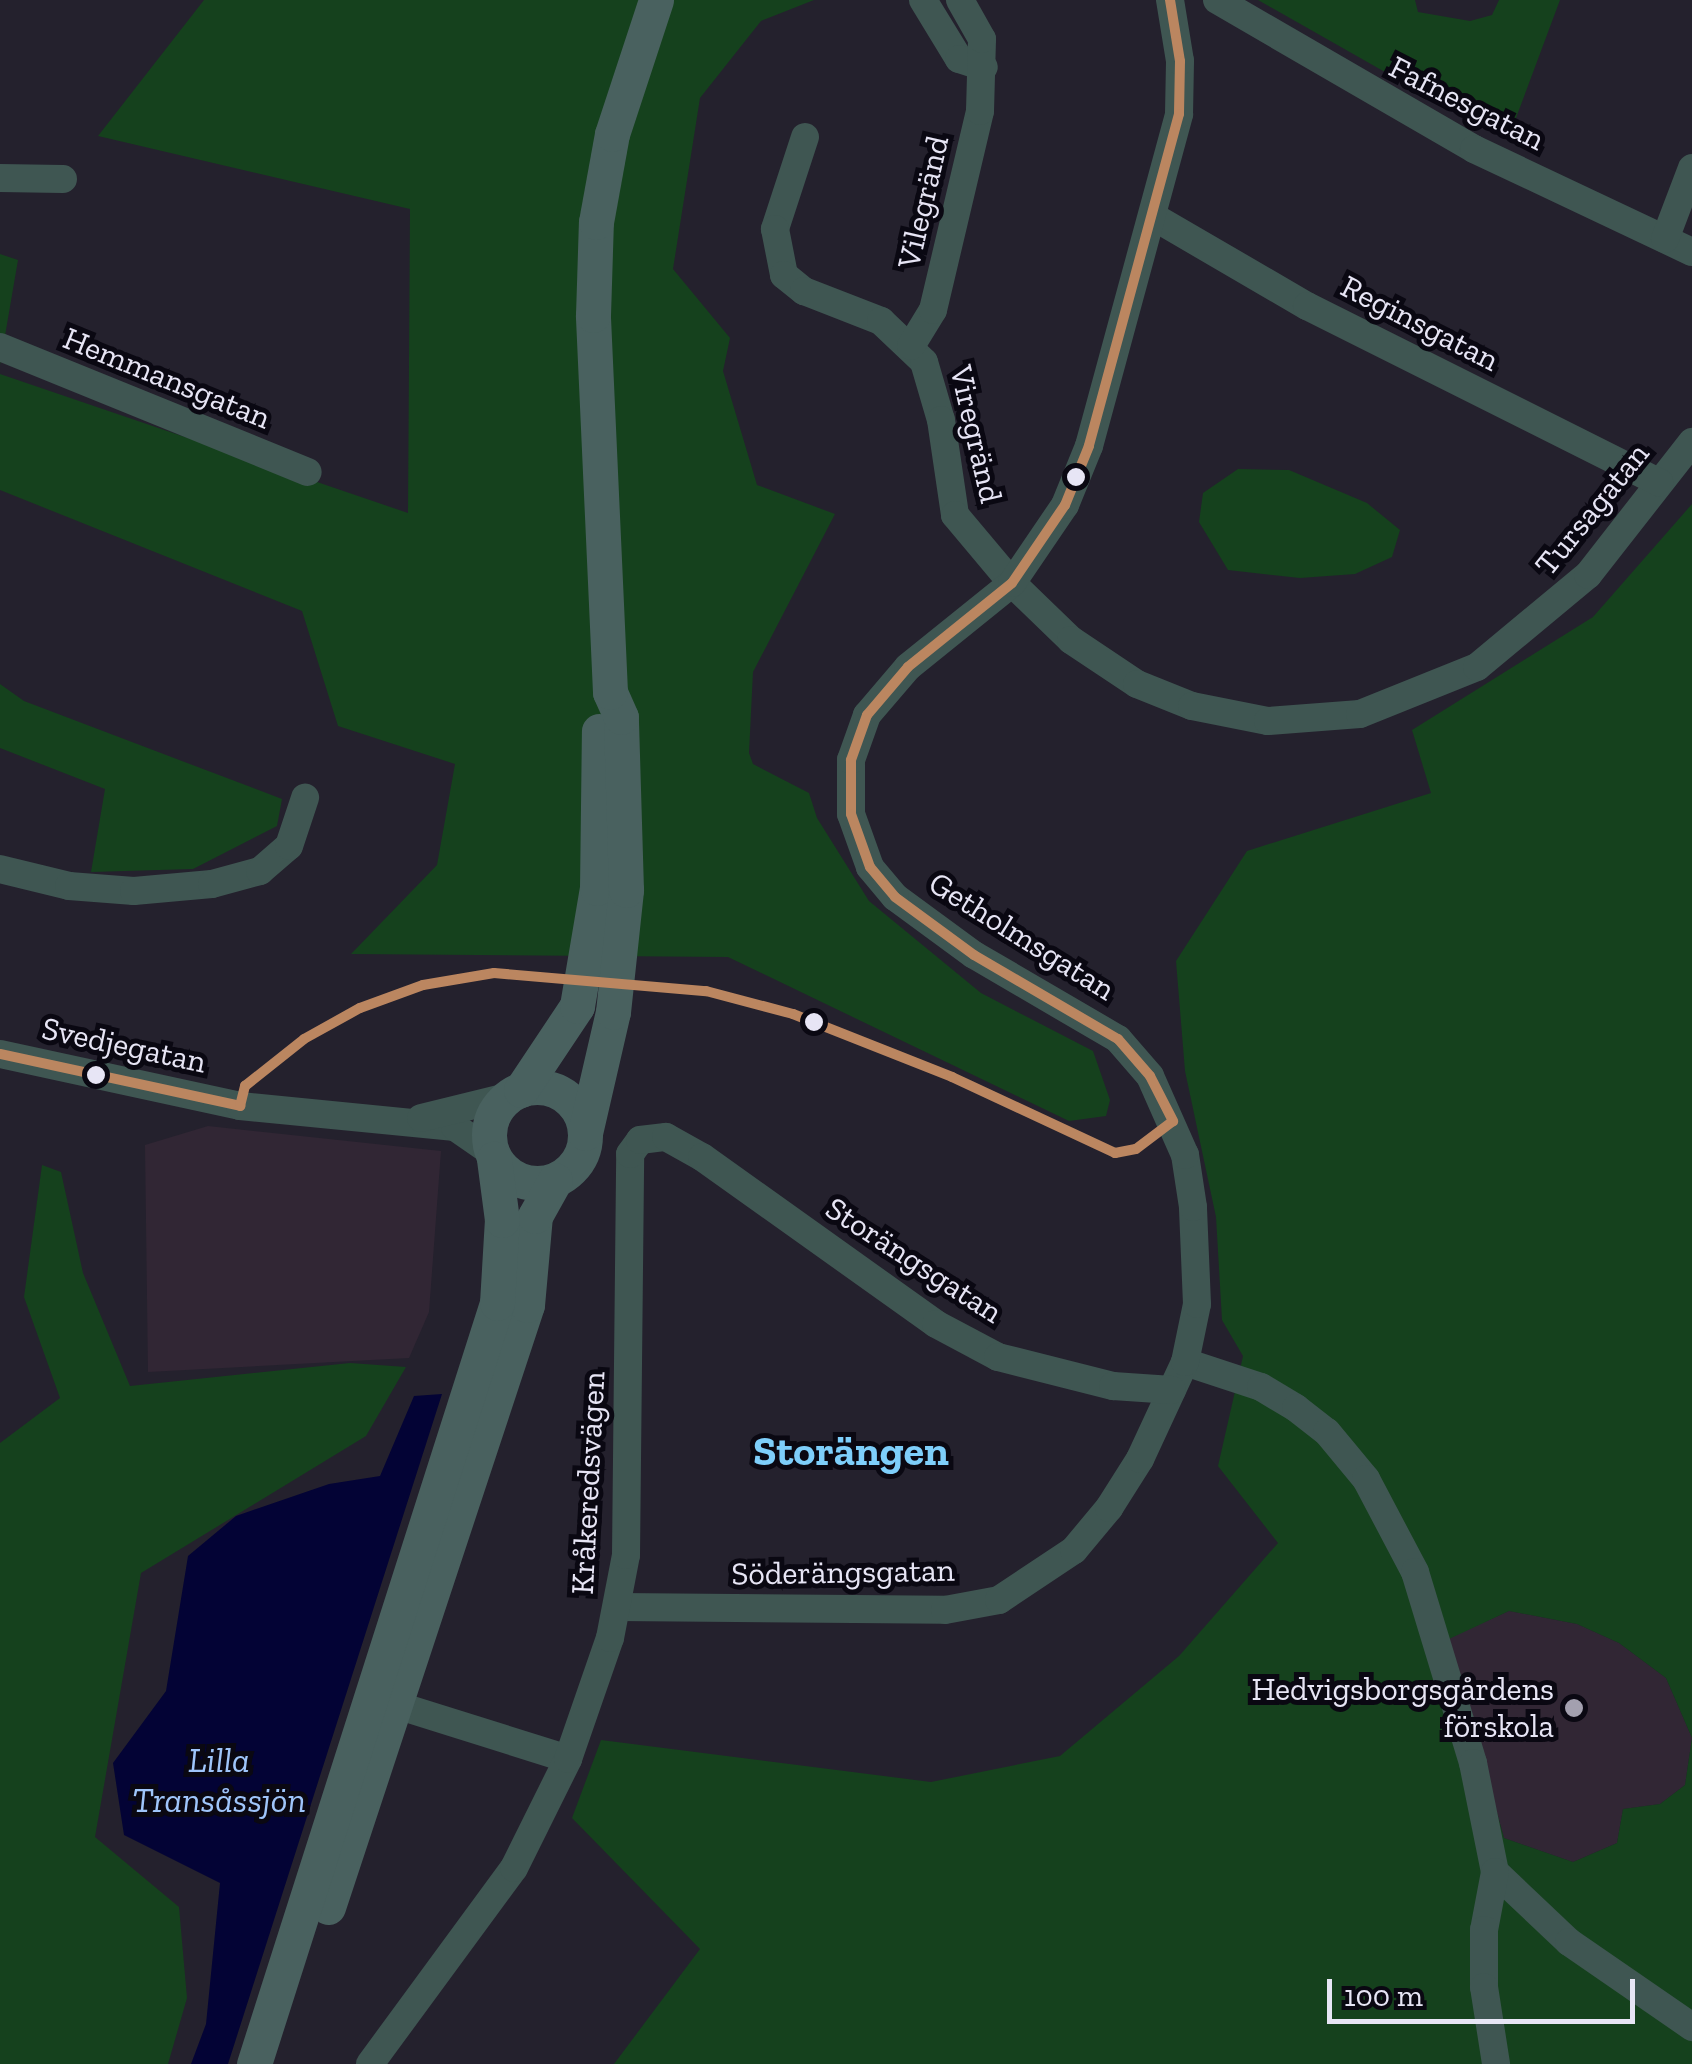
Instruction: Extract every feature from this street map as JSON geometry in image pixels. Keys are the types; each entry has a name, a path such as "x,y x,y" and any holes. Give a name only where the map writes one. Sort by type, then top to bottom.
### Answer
{"main road":[{"path":"254,2064 526,1305 535,1216 556,1180 578,1161 613,1012 625,905 621,717 610,692 593,315 596,222 612,134 656,0"},
{"path":"274,2064 384,1701 497,1303 502,1220 490,1122 563,1033 580,991 597,888 599,719 610,692"},
{"path":"514,1093 543,1088 564,1096 579,1112 585,1133"},
{"path":"493,1156 521,1182 556,1180"}],"street":[{"path":"923,0 959,59 984,67"},
{"name":"Vilegränd","path":"910,346 933,310 952,242 984,67 982,39 960,0"},
{"name":"Getholmsgatan","path":"1170,0 1180,61 1179,114 1089,446 1065,504 1012,583 884,690 857,737 851,814 870,867 896,896 974,955 1118,1039 1150,1076 1179,1138 1193,1207 1196,1304 1185,1362"},
{"name":"Fafnesgatan","path":"1217,0 1474,149 1692,252"},
{"path":"805,137 775,229 784,275 804,291 881,321 910,346"},
{"path":"1664,239 1692,168"},
{"path":"0,178 63,179"},
{"name":"Reginsgatan","path":"1154,217 1308,306 1659,482"},
{"name":"Viregränd","path":"910,346 933,385 955,516 1012,583"},
{"name":"Hemmansgatan","path":"0,347 308,472"},
{"name":"Tursagatan","path":"1012,583 1071,640 1155,692 1268,721 1360,714 1441,686 1506,646 1588,574 1692,442"},
{"path":"0,868 69,886 118,890 212,884 260,871 289,846 305,798"},
{"name":"Svedjegatan","path":"0,1054 240,1106 455,1127 493,1156"},
{"name":"Svedjegatan","path":"412,1120 514,1093"},
{"name":"Storängsgatan","path":"640,1140 666,1137 702,1156 936,1324 998,1357 1114,1386 1172,1390"},
{"name":"Kråkeredsvägen","path":"370,2064 514,1868 568,1759 618,1606 630,1437 630,1154 640,1140"},
{"path":"1185,1362 1261,1387 1328,1432 1392,1519 1416,1572 1473,1763 1495,1872 1484,1930 1484,1987 1496,2064"},
{"name":"Söderängsgatan","path":"618,1606 862,1612 946,1610 998,1600 1074,1550 1109,1508 1185,1362"},
{"path":"384,1701 568,1759"},
{"path":"1495,1872 1569,1942 1692,2027"}],"shaded area":[{"path":"208,1126 441,1151 429,1312 409,1358 148,1372 145,1145"},
{"name":"Hedvigsborgsgårdens förskola","path":"1509,1611 1577,1624 1619,1643 1666,1678 1692,1738 1685,1785 1660,1804 1623,1809 1617,1843 1573,1862 1504,1838 1449,1638"}],"green space":[{"path":"204,0 814,0 761,21 700,98 673,269 730,338 723,371 757,485 835,514 753,672 749,753 753,764 809,793 817,818 869,901 981,993 1093,1051 1110,1100 1106,1116 1069,1121 728,957 351,954 437,865 455,764 338,726 302,611 0,490 0,374 408,513 410,209 98,136"},
{"path":"1258,0 1415,0 1418,12 1470,21 1492,15 1499,0 1560,0 1516,118 1496,134 1494,113 1481,103 1450,93 1436,101"},
{"path":"0,254 18,260 0,365"},
{"path":"1238,469 1289,470 1367,503 1400,530 1392,557 1355,574 1300,578 1228,570 1199,522 1203,493"},
{"path":"1692,504 1692,1738 1692,2064 614,2064 700,1949 572,1818 601,1740 931,1782 1060,1756 1179,1656 1278,1543 1218,1466 1243,1356 1222,1320 1216,1217 1185,1071 1176,961 1247,851 1431,793 1412,730 1593,617","holes":["1509,1611 1577,1624 1619,1643 1666,1678 1692,1738 1685,1785 1660,1804 1623,1809 1617,1843 1573,1862 1504,1838 1449,1639"]},
{"path":"0,684 24,701 282,799 277,826 193,869 91,872 105,789 0,748"},
{"path":"42,1165 61,1172 83,1273 130,1386 350,1363 406,1367 366,1436 141,1573 95,1837 179,1907 187,1998 168,2064 0,2064 0,1443 60,1398 24,1297"}],"water":[{"name":"Lilla Transåssjön","path":"442,1394 228,2064 191,2064 206,2024 220,1883 124,1835 113,1763 166,1691 188,1556 236,1516 329,1484 380,1476 414,1396"}],"transit line":[{"path":"1170,0 1180,61 1179,114 1089,446 1065,505 1012,583 908,667 867,715 851,760 851,814 870,867 895,897 974,955 1118,1039 1150,1076 1173,1121"},
{"path":"240,1106 245,1086 304,1039 360,1008 423,985 494,973 706,991 793,1014 952,1077 1115,1153 1136,1149 1173,1121"},
{"path":"0,1054 240,1106"}],"place":[{"name":"Hedvigsborgsgårdens förskola","path":"1574,1708"}],"district":[{"name":"Storängen","path":"851,1451"}]}
